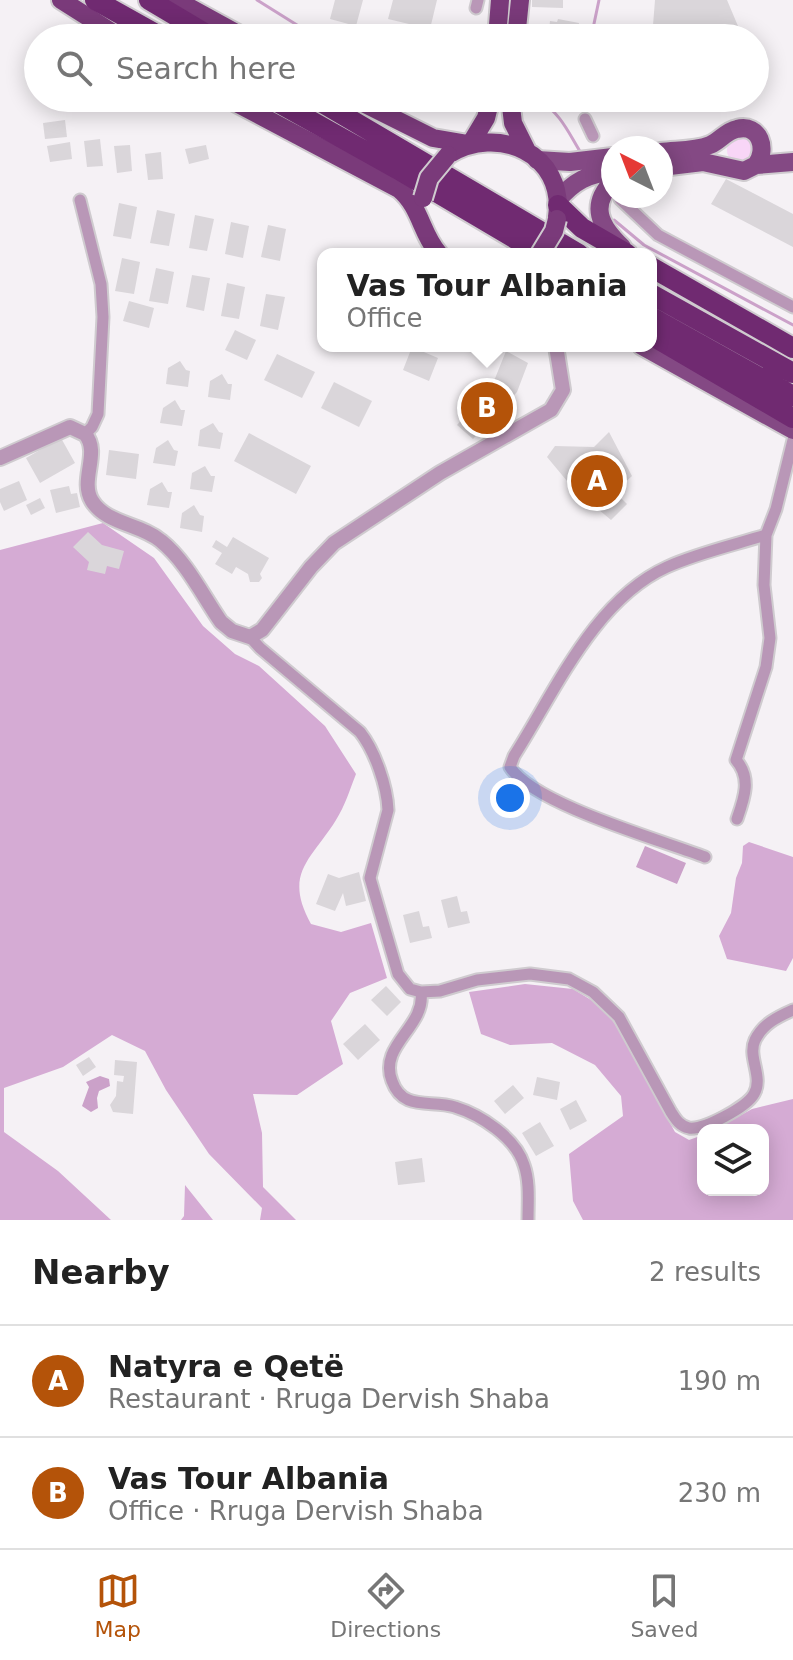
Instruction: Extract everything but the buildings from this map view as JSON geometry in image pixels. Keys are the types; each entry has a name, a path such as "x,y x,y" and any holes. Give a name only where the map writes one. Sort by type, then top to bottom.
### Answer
{"highway":[{"path":"61,0 99,24"},
{"path":"95,0 138,24"},
{"path":"149,0 189,24"},
{"path":"176,0 220,24"},
{"path":"517,24 520,0"},
{"path":"489,24 500,4"},
{"path":"498,24 500,4"},
{"path":"253,112 399,189 414,205 435,248"},
{"path":"295,112 530,248"},
{"path":"338,112 569,248"},
{"path":"380,112 433,138 470,144"},
{"path":"470,144 488,112"},
{"path":"512,112 513,123 532,156 552,181 557,208 554,231 544,248"},
{"path":"422,221 423,198 429,178 448,155 470,144 492,140 510,143 532,156"},
{"path":"557,208 582,228 618,248"},
{"path":"657,270 793,348"},
{"path":"657,297 793,373"},
{"path":"657,320 793,396"},
{"path":"657,339 793,418"}],"main road":[{"path":"673,151 701,148 734,129 744,128 754,132 763,145 793,162"},
{"path":"723,138 720,152 727,166"},
{"path":"756,165 762,158 763,145"},
{"path":"532,156 570,162 601,158"},
{"path":"673,166 703,162 744,171 756,165 793,162"},
{"path":"557,208 578,180 601,173"},
{"path":"602,208 601,220 606,231 623,248"},
{"path":"653,352 793,430"}],"street":[{"path":"585,119 593,136"},
{"path":"80,200 98,265 103,317 98,414 85,434"},
{"path":"630,208 658,235 793,307"},
{"path":"250,637 262,630 319,557 347,533 440,473 551,410 563,390 557,352"},
{"path":"0,458 70,427 85,434 91,448 88,492 98,508 116,519 144,529 165,544 221,622 232,631 250,637 360,732 370,747 388,800 370,878 398,974 410,989 440,991 477,980 530,974 569,979 593,992 619,1017 671,1112 678,1123 688,1128 710,1124 754,1095 758,1084 753,1046 756,1037 770,1021 793,1010"},
{"path":"737,819 747,792 743,767 736,760 766,667 770,638 764,585 766,535 776,509 793,440"},
{"path":"705,857 565,804 523,781 510,767 591,632 627,594 665,568 766,535"},
{"path":"421,992 422,1002 417,1020 398,1042 393,1053 391,1079 403,1098 411,1103 456,1107 507,1138 525,1165 528,1220"}],"shaded area":[{"path":"741,136 751,140 755,150 751,160 741,164 731,160 727,150 731,140"},
{"path":"103,523 154,558 203,626 235,654 259,666 325,726 356,774 339,815 304,868 300,892 311,924 341,932 371,923 387,978 350,993 331,1021 343,1064 297,1095 253,1094 262,1133 263,1187 296,1220 260,1220 262,1208 209,1154 166,1090 145,1051 112,1035 63,1067 4,1088 4,1132 58,1171 111,1220 0,1220 0,550"},
{"path":"749,842 793,857 793,958 786,971 727,959 719,936 731,913 743,846"},
{"path":"645,846 686,863 677,884 636,867"},
{"path":"525,984 573,989 601,1006 615,1024 675,1132 689,1140 697,1137 697,1196 769,1196 769,1124 725,1124 752,1109 793,1099 793,1220 583,1220 573,1201 569,1154 623,1116 621,1096 595,1065 552,1043 510,1045 481,1034 469,992"},
{"path":"100,1076 109,1079 110,1086 99,1091 98,1108 91,1112 82,1106 89,1087 86,1082"},
{"path":"185,1185 213,1220 181,1220 184,1216"}],"waterway":[{"path":"257,0 295,24"},
{"path":"594,24 599,0"},
{"path":"554,112 581,153"},
{"path":"614,220 650,248"},
{"path":"657,252 793,325"}],"place":[{"name":"Vas Tour Albania","path":"487,408"},
{"name":"Natyra e Qetë","path":"597,481"}]}
